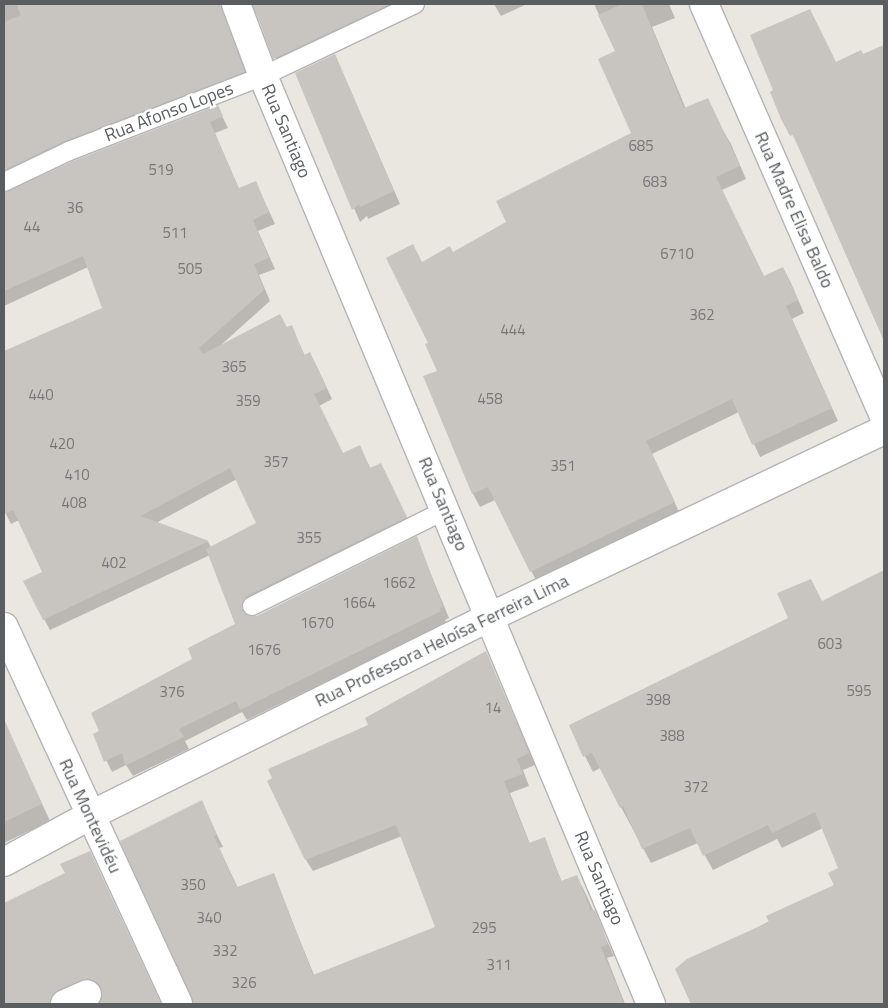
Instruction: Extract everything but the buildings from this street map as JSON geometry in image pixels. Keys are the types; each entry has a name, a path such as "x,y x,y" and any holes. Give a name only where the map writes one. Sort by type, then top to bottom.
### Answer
{"street":[{"name":"Rua Santiago","path":"236,4 263,76 651,1004"},
{"name":"Rua Madre Elisa Baldo","path":"704,4 884,416"},
{"name":"Rua Professora Heloísa Ferreira Lima","path":"4,862 89,816 490,617 884,430"},
{"name":"Rua Montevidéu","path":"4,627 89,816 178,1004"}],"lane":[{"name":"Rua Afonso Lopes","path":"4,182 70,151 263,76 415,4"},
{"path":"252,606 445,510"}]}
